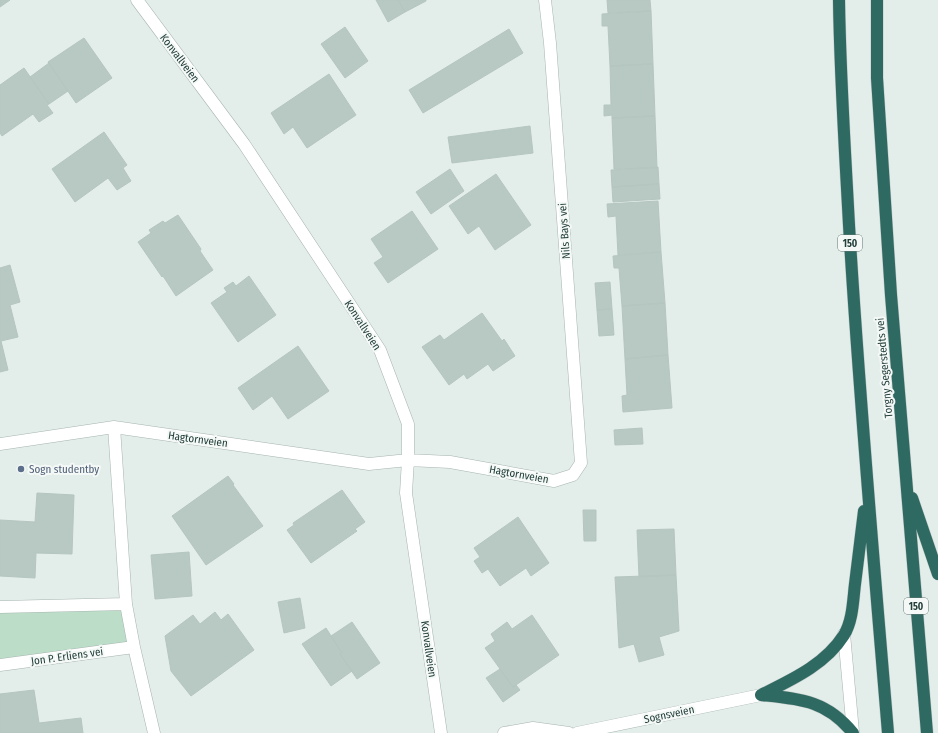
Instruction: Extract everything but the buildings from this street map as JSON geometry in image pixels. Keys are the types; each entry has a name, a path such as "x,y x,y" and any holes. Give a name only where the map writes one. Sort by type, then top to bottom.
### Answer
{"highway":[{"name":"150","path":"839,0 840,75 854,301 867,486 888,733"},
{"name":"Torgny Segerstedts vei","path":"877,0 877,78 891,295 927,733"},
{"path":"906,480 938,574"},
{"path":"760,695 798,676 814,666 827,655 844,634 851,615 867,486"},
{"path":"760,695 798,699 815,703 836,716 853,733"}],"street":[{"name":"Konvallveien","path":"137,0 244,144 380,350 408,424 406,493 441,733"},
{"name":"Nils Bays vei","path":"545,0 550,43 581,463"},
{"name":"Hagtornveien","path":"0,444 114,427 369,464 408,460 450,462 554,480 573,475 581,463"},
{"path":"114,427 126,604 134,648 154,733"},
{"path":"0,607 126,604"},
{"path":"844,634 853,733"},
{"name":"Jon P. Erliens vei","path":"0,666 134,648"},
{"name":"Sognsveien","path":"577,733 760,695"},
{"path":"504,733 533,728 568,733"}],"green space":[{"path":"126,604 134,647 0,665 0,607"}],"place":[{"name":"Sogn studentby","path":"21,469"}]}
